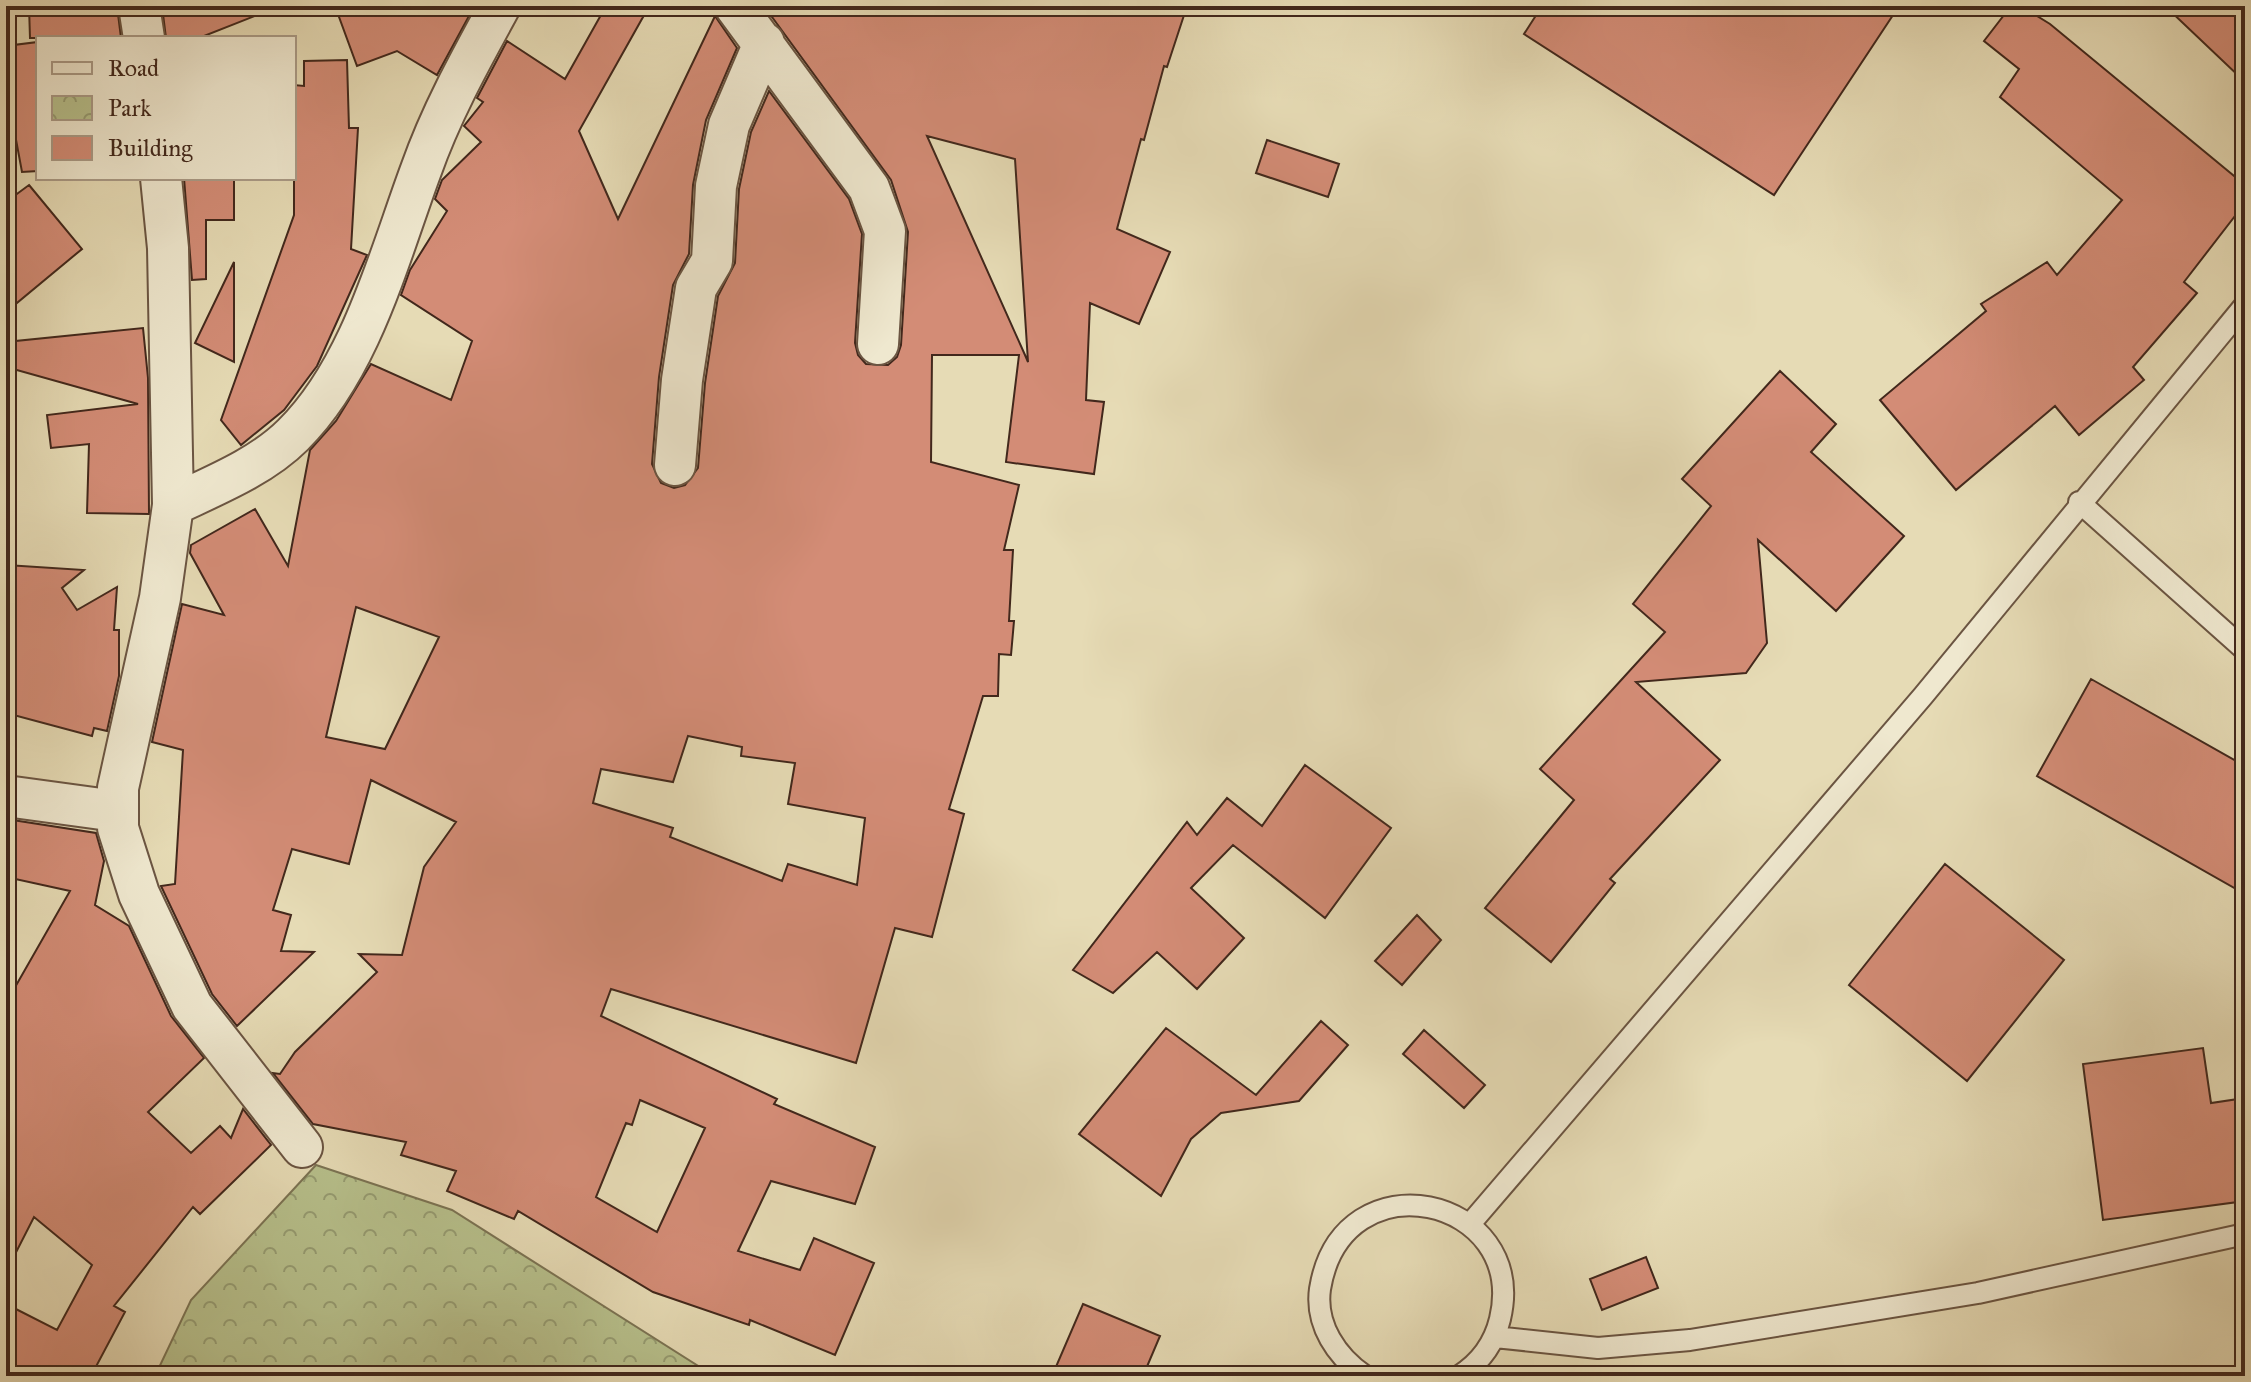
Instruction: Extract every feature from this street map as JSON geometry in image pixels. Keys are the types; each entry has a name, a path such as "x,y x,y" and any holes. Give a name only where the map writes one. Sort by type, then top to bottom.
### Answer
{"street":[{"path":"139,6 144,36"},
{"path":"173,505 259,460 290,438 312,415 337,374 388,270 421,168 468,63 500,6"},
{"path":"735,6 869,188 885,231 878,344"},
{"path":"675,465 682,380 696,288 712,261 716,186 729,125 764,43"},
{"path":"161,180 168,248 173,505 166,569 116,811 124,852 139,894 192,1006 302,1147"},
{"path":"6,796 116,811"}],"lane":[{"path":"1470,1224 1923,696 2079,502 2245,305"},
{"path":"2079,502 2245,650"},
{"path":"1365,1376 1347,1364 1326,1334 1319,1299 1324,1265 1342,1234 1370,1213 1404,1203 1438,1207 1470,1224 1495,1256 1505,1297 1495,1337 1475,1366 1459,1376"},
{"path":"1495,1337 1598,1348 1704,1338 1978,1293 2245,1234"}],"green space":[{"path":"316,1165 452,1210 714,1376 155,1376 191,1300"}],"building":[{"path":"29,6 117,6 121,36 30,38"},
{"path":"162,6 280,6 204,36 166,36"},
{"path":"335,6 454,6 469,16 437,75 397,51 357,66"},
{"path":"606,6 624,6 643,17 579,131 618,219 715,16 737,48 706,120 693,185 689,254 673,285 659,377 652,464 661,483 674,488 685,485 698,468 705,383 718,296 735,263 739,189 751,132 769,91 849,199 862,234 855,343 858,355 866,364 888,365 897,357 901,345 908,232 891,180 764,6 1187,6 1167,67 1164,66 1144,140 1141,139 1117,229 1170,252 1139,324 1090,303 1086,400 1104,402 1094,474 1006,462 1019,355 932,355 931,462 1019,485 1004,550 1013,550 1009,621 1014,621 1011,655 999,654 998,696 983,696 949,809 964,814 932,937 895,928 856,1063 611,989 601,1016 777,1099 774,1104 875,1147 855,1204 771,1181 738,1251 800,1270 814,1238 874,1263 835,1355 750,1320 749,1325 653,1292 518,1211 514,1219 447,1191 456,1171 401,1155 406,1142 313,1124 273,1073 280,1074 295,1052 377,972 359,954 402,955 424,867 456,822 371,780 349,864 292,849 273,910 291,915 281,951 314,952 237,1026 212,994 161,886 175,884 183,750 152,742 182,604 224,615 190,553 191,545 255,509 288,566 310,450 336,421 371,364 451,400 472,341 401,295 410,270 447,211 435,199 442,180 481,142 464,126 483,102 477,98 507,41 565,79","holes":["927,136 1015,159 1028,362","356,607 439,637 385,749 326,737","688,736 742,747 741,756 795,763 788,804 865,818 857,885 788,864 782,881 670,837 673,828 593,803 601,769 673,782","640,1100 705,1128 657,1232 596,1197 626,1123 632,1125"]},
{"path":"1542,6 1899,6 1774,195 1524,34"},
{"path":"2011,6 2021,6 2050,24 2245,185 2245,203 2184,282 2197,293 2133,367 2144,380 2079,435 2055,406 1956,490 1880,400 1986,311 1981,304 2047,262 2057,275 2122,200 2000,97 2019,69 1984,41"},
{"path":"2165,6 2245,6 2245,82"},
{"path":"36,42 36,171 22,172 6,86 6,46"},
{"path":"347,60 349,128 358,128 351,249 367,255 317,366 284,410 241,445 221,420 294,215 296,85 304,86 304,61"},
{"path":"1267,140 1339,164 1328,197 1256,173"},
{"path":"184,180 234,180 234,220 206,220 206,279 192,280"},
{"path":"29,185 82,249 6,312 6,202"},
{"path":"234,262 234,362 195,343"},
{"path":"143,328 148,378 149,514 87,513 89,444 51,448 47,415 138,404 6,367 6,342"},
{"path":"1780,371 1836,424 1811,452 1904,536 1836,611 1758,540 1767,643 1746,673 1636,682 1720,760 1610,879 1615,883 1551,962 1485,908 1574,800 1540,769 1665,632 1633,604 1711,506 1682,479"},
{"path":"6,565 84,570 62,588 77,610 117,587 114,630 119,630 119,676 107,731 94,728 92,736 6,713"},
{"path":"2091,679 2245,766 2245,894 2037,776"},
{"path":"1305,765 1391,828 1325,918 1233,845 1191,888 1244,938 1197,989 1157,952 1113,993 1073,970 1187,822 1197,835 1227,798 1262,826"},
{"path":"6,819 96,833 104,861 95,905 129,926 171,1016 204,1058 148,1112 191,1153 220,1126 231,1138 243,1109 271,1145 200,1214 193,1207 114,1306 125,1312 91,1376 6,1376 6,1304 57,1330 92,1265 34,1217 6,1272 6,1003 70,891 6,877"},
{"path":"1945,864 2064,960 1967,1081 1849,985"},
{"path":"1417,915 1441,940 1402,985 1375,961"},
{"path":"1321,1021 1348,1045 1299,1101 1221,1113 1191,1139 1161,1196 1079,1134 1166,1028 1256,1095"},
{"path":"1424,1030 1485,1085 1464,1108 1403,1054"},
{"path":"2203,1048 2211,1103 2245,1098 2245,1201 2103,1220 2083,1064"},
{"path":"1646,1257 1658,1288 1602,1310 1590,1279"},
{"path":"1083,1304 1160,1336 1143,1376 1052,1376"}]}
